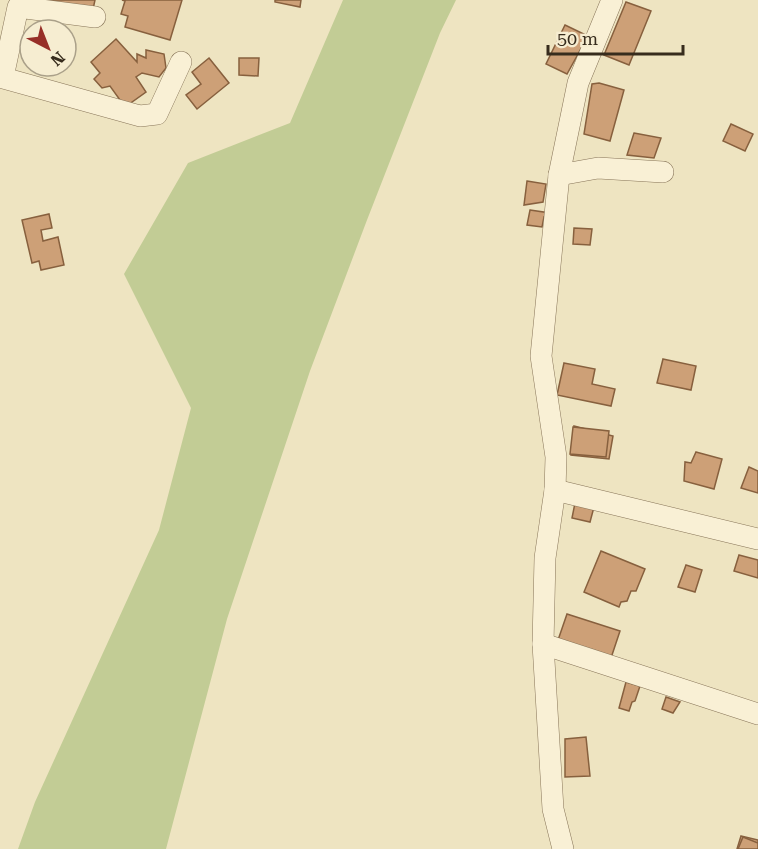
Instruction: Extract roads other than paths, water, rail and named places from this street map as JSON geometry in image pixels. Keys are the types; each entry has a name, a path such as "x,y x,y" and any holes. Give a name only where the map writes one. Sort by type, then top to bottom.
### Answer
{"street":[{"path":"563,849 553,809 543,644 545,558 555,490 556,457 541,356 559,175 578,84 612,0"},
{"path":"95,17 18,7 1,77 140,116 157,114 181,62"},
{"path":"559,175 598,168 663,172"},
{"path":"555,490 758,538"},
{"path":"543,644 758,714"}]}
